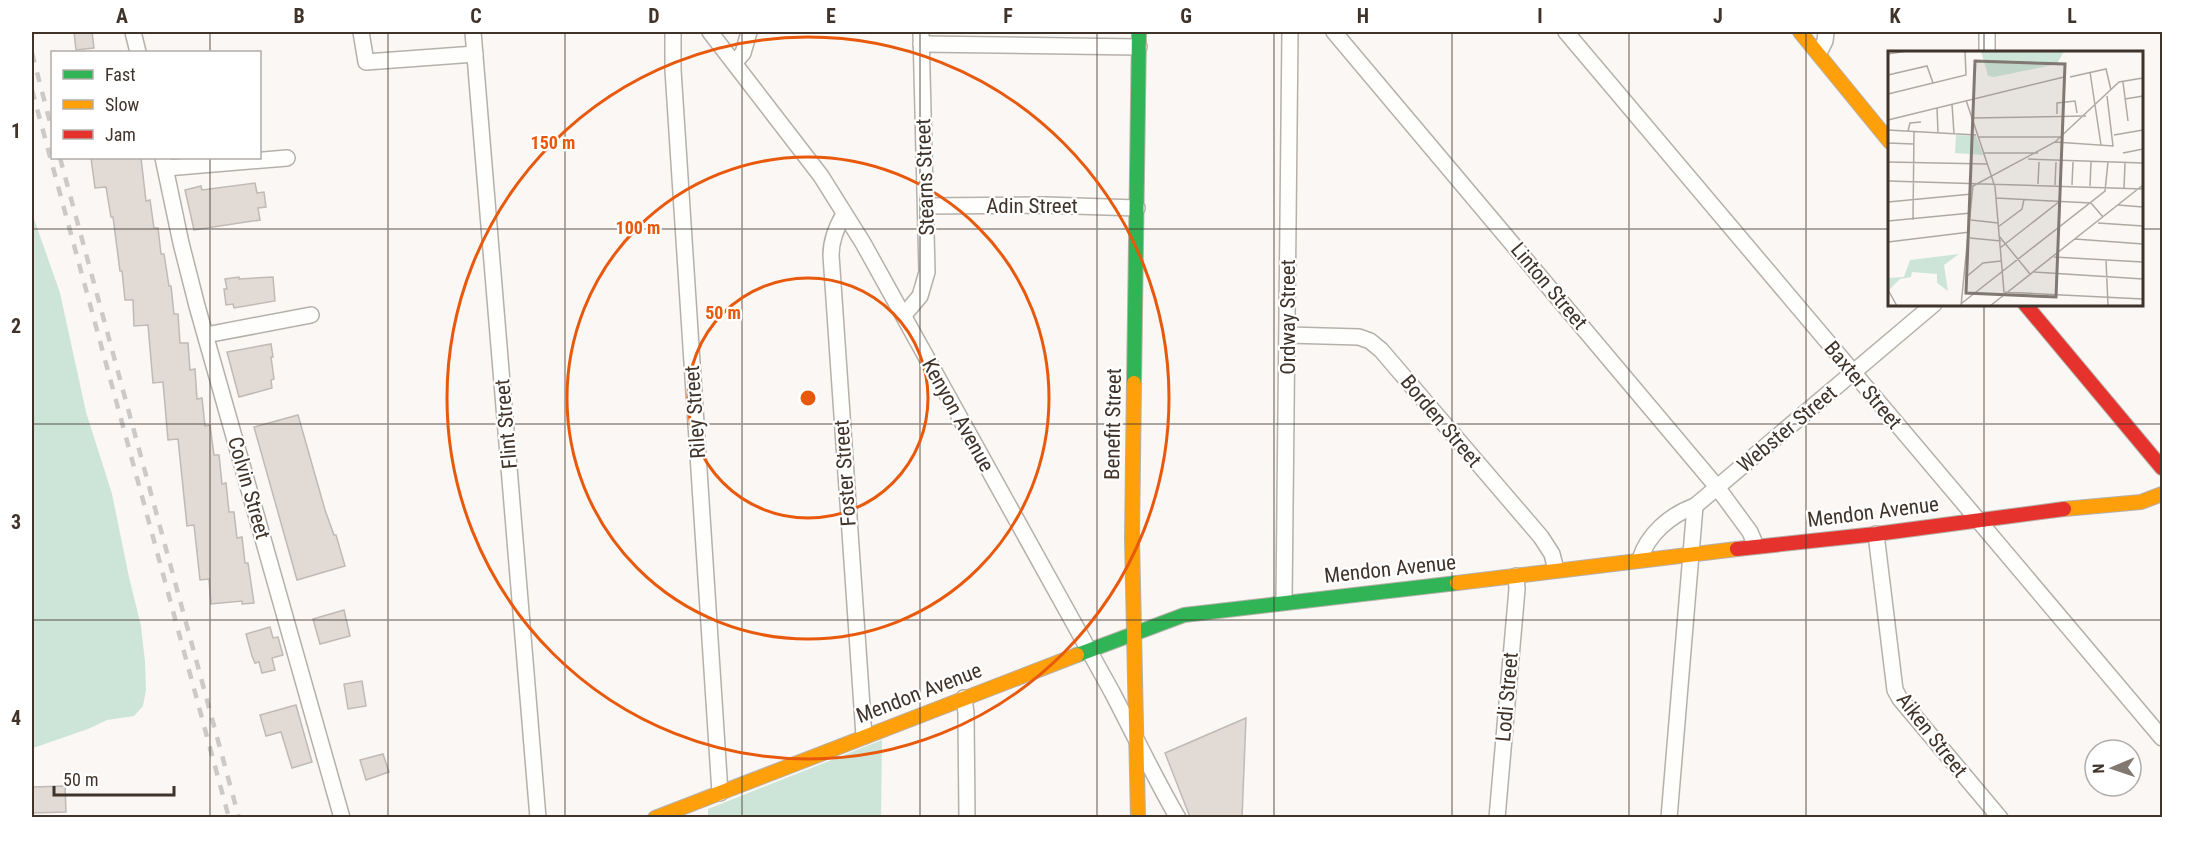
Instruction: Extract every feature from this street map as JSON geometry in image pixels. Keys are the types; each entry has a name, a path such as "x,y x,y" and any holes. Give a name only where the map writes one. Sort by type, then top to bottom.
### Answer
{"street":[{"path":"133,32 138,51"},
{"path":"361,32 366,62 475,54"},
{"name":"Flint Street","path":"473,32 538,818"},
{"name":"Riley Street","path":"673,32 673,70 720,793"},
{"name":"Kenyon Avenue","path":"710,32 821,176 844,214 904,315 1137,738 1155,778 1178,818"},
{"path":"735,62 743,52 749,32"},
{"name":"Benefit Street","path":"1138,818 1132,527 1139,32"},
{"name":"Ordway Street","path":"1284,602 1290,32"},
{"name":"Linton Street","path":"1334,32 1717,487 1750,532 1756,546"},
{"name":"Baxter Street","path":"1566,32 2163,738"},
{"path":"1800,32 1888,139"},
{"path":"1819,53 1825,41 1826,32"},
{"path":"1987,32 1987,51"},
{"path":"921,38 1139,47"},
{"name":"Stearns Street","path":"904,315 915,305 924,285 927,257 921,38"},
{"path":"165,163 287,158"},
{"name":"Colvin Street","path":"165,163 181,243 342,818"},
{"name":"Adin Street","path":"926,206 1045,205 1137,208"},
{"name":"Foster Street","path":"844,214 838,225 831,255 864,736"},
{"name":"Webster Street","path":"1640,559 1645,544 1663,525 1682,511 1695,506 1932,306"},
{"path":"2027,306 2163,468"},
{"path":"206,335 311,315"},
{"name":"Borden Street","path":"1288,335 1359,337 1370,341 1381,350 1540,537 1552,554 1556,570"},
{"name":"Mendon Avenue","path":"655,818 695,810 720,793 1184,615 1690,553 1876,534 2027,513 2141,502 2163,494"},
{"path":"1669,818 1695,506"},
{"name":"Aiken Street","path":"1876,534 1895,690 1900,699 2000,818"},
{"name":"Lodi Street","path":"1497,818 1517,590 1516,576"},
{"path":"964,699 968,818"}],"green space":[{"path":"32,213 60,293 86,412 112,494 141,626 146,690 143,706 134,716 107,720 33,748 32,748"},
{"path":"882,740 881,817 708,818 708,809"}],"building":[{"path":"74,32 92,32 94,48 76,50"},
{"path":"91,159 141,159 146,201 150,200 154,228 158,228 161,254 164,254 169,286 171,286 174,314 178,314 180,343 188,343 190,370 195,369 197,399 202,398 205,426 210,425 214,455 219,455 222,484 226,483 229,512 234,512 237,538 242,537 254,603 242,604 242,601 211,604 209,579 200,580 194,525 187,526 178,439 168,440 163,382 153,383 148,325 134,326 133,300 125,300 113,217 111,217 106,187 95,188"},
{"path":"255,183 257,193 264,192 266,207 258,208 260,220 194,230 185,190 201,186 202,190"},
{"path":"239,277 239,279 273,277 275,301 234,308 233,304 226,305 225,279"},
{"path":"271,344 274,379 271,380 272,388 239,397 227,352"},
{"path":"298,415 325,510 334,535 336,535 345,566 297,580 254,427"},
{"path":"344,610 350,636 320,644 313,619"},
{"path":"270,627 273,638 278,637 283,655 272,658 275,670 262,673 259,662 255,663 252,656 246,634"},
{"path":"362,681 366,706 348,709 344,684"},
{"path":"296,705 312,762 292,768 281,732 266,736 260,715"},
{"path":"1246,718 1242,818 1190,817 1165,753"},
{"path":"383,754 389,772 366,780 360,760"},
{"path":"65,786 66,812 32,813 32,787"}],"railway":[{"path":"32,53 51,126"},
{"path":"32,90 229,818"},
{"path":"60,159 239,818"}],"traffic: fast":[{"path":"1134,383 1139,32"},
{"path":"1077,655 1184,615 1457,583"}],"traffic: slow":[{"path":"1800,32 1888,140"},
{"path":"1134,383 1132,538 1138,818"},
{"path":"2064,509 2141,502 2162,494"},
{"path":"1457,583 1737,549"},
{"path":"655,818 1077,655"}],"traffic: jam":[{"path":"2027,306 2162,468"},
{"path":"1737,549 1876,534 2064,509"}]}
